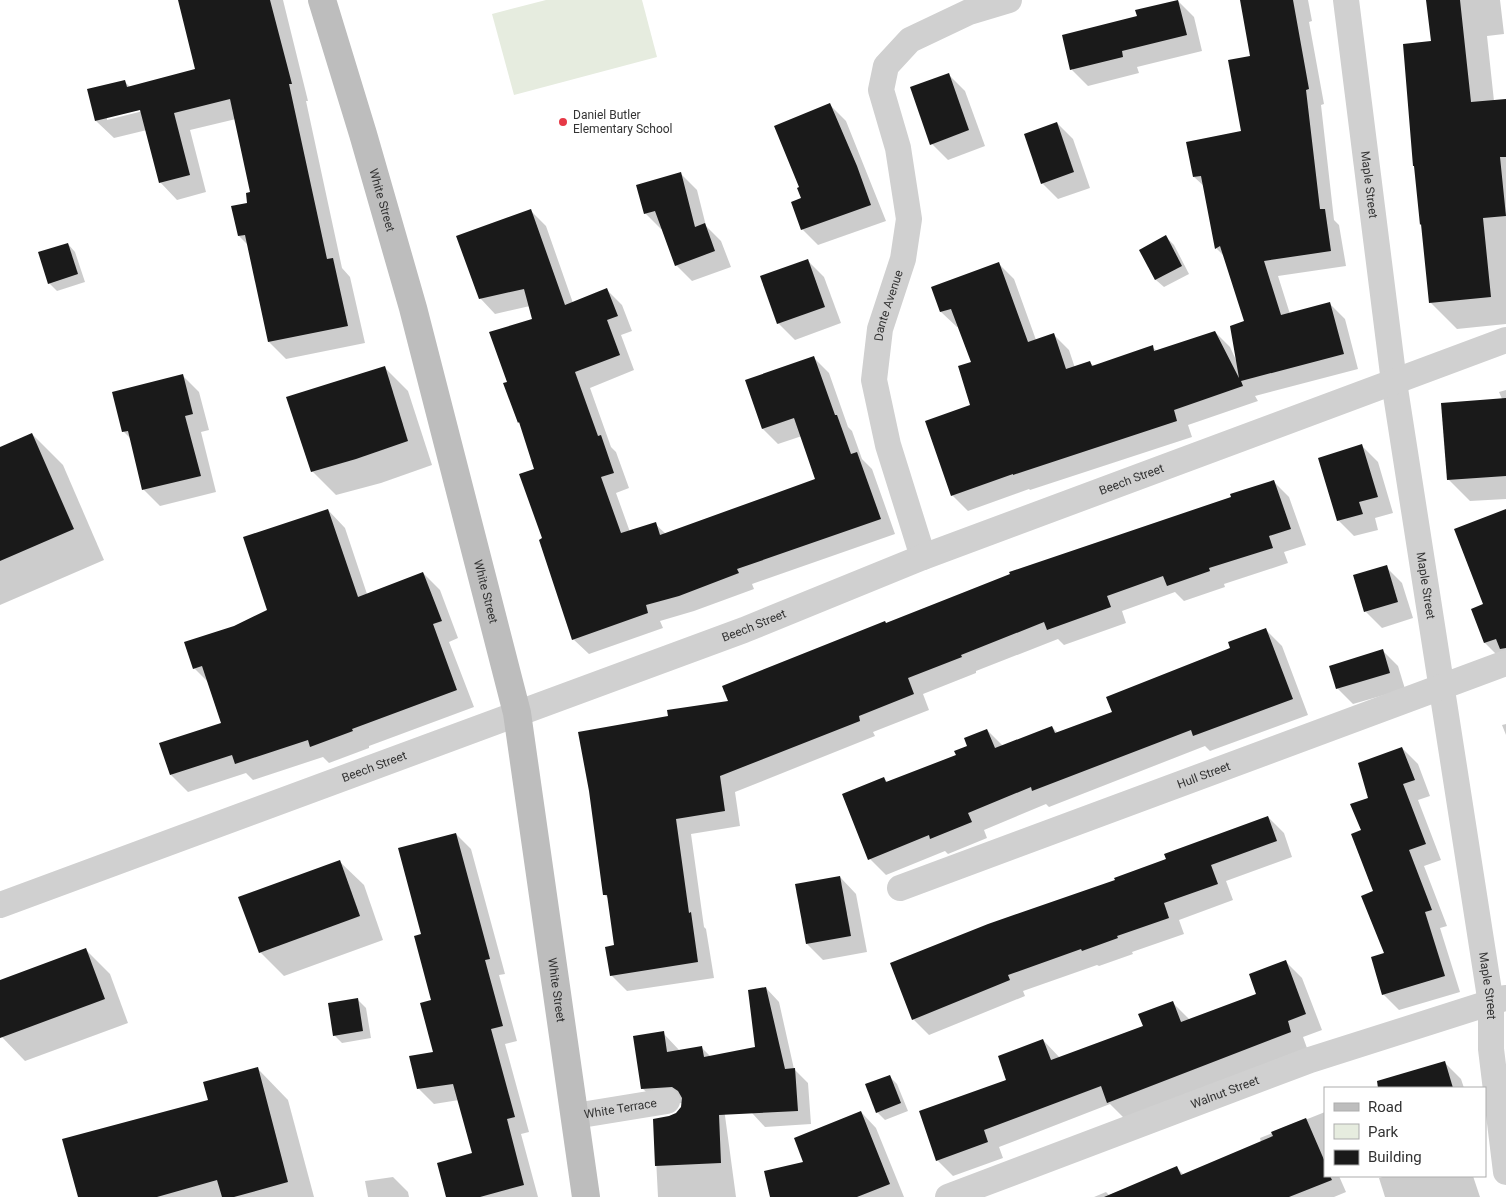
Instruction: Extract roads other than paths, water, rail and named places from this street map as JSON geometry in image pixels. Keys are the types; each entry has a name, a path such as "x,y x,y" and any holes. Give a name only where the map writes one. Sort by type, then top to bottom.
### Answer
{"street":[{"name":"White Street","path":"322,0 413,308 517,713 586,1197"},
{"name":"Dante Avenue","path":"923,557 888,445 874,380 880,329 903,259 909,219 898,148 882,90 886,66 895,54 910,40 969,12 1009,0"},
{"name":"Maple Street","path":"1346,0 1394,382 1441,686 1498,1001 1491,1049 1506,1172"},
{"name":"Beech Street","path":"0,905 744,630 923,557 1506,340"},
{"name":"Hull Street","path":"900,888 1506,662"},
{"name":"Walnut Street","path":"948,1197 1310,1060 1498,1001"},
{"name":"White Terrace","path":"575,1116 667,1101"}],"place":[{"name":"Daniel Butler Elementary School","path":"563,122"}]}
